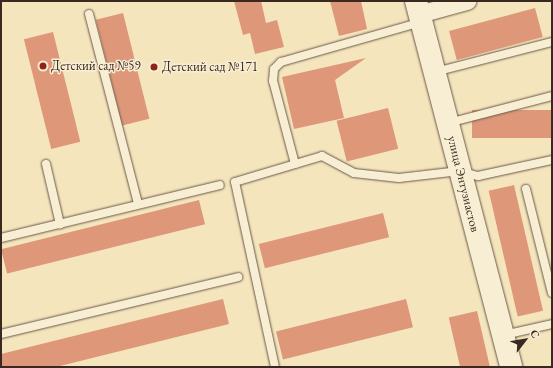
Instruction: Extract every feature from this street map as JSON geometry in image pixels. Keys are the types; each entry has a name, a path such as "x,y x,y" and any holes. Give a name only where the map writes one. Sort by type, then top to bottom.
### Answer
{"street":[{"path":"419,12 467,1"},
{"name":"улица Энтузиастов","path":"419,12 501,336 511,367"}],"lane":[{"path":"295,164 272,81 274,69 281,62 419,12"},
{"path":"89,14 138,204"},
{"path":"434,72 552,42"},
{"path":"447,123 552,96"},
{"path":"275,367 235,182 322,156 354,173 399,178 460,171 478,176 552,160"},
{"path":"46,164 60,224"},
{"path":"1,238 220,185"},
{"path":"526,189 552,292"},
{"path":"1,334 238,277"},
{"path":"501,336 552,324"}],"building":[{"path":"234,1 261,1 266,23 277,20 284,47 255,54 250,33 243,35"},
{"path":"330,1 361,1 367,29 339,36"},
{"path":"535,8 543,37 457,60 449,31"},
{"path":"123,13 149,119 122,126 96,20"},
{"path":"53,32 80,142 51,149 24,39"},
{"path":"366,58 335,80 344,118 294,129 282,77"},
{"path":"388,108 398,149 347,162 337,121"},
{"path":"472,110 552,110 552,138 472,138"},
{"path":"514,185 543,311 518,317 489,191"},
{"path":"199,200 205,224 7,274 1,249"},
{"path":"383,213 389,237 265,268 259,244"},
{"path":"223,299 229,324 56,367 1,367 1,354"},
{"path":"406,299 413,327 283,360 276,331"},
{"path":"477,311 490,367 460,367 449,318"}],"place":[{"name":"Детский сад №59","path":"43,66"},
{"name":"Детский сад №171","path":"154,67"}]}
